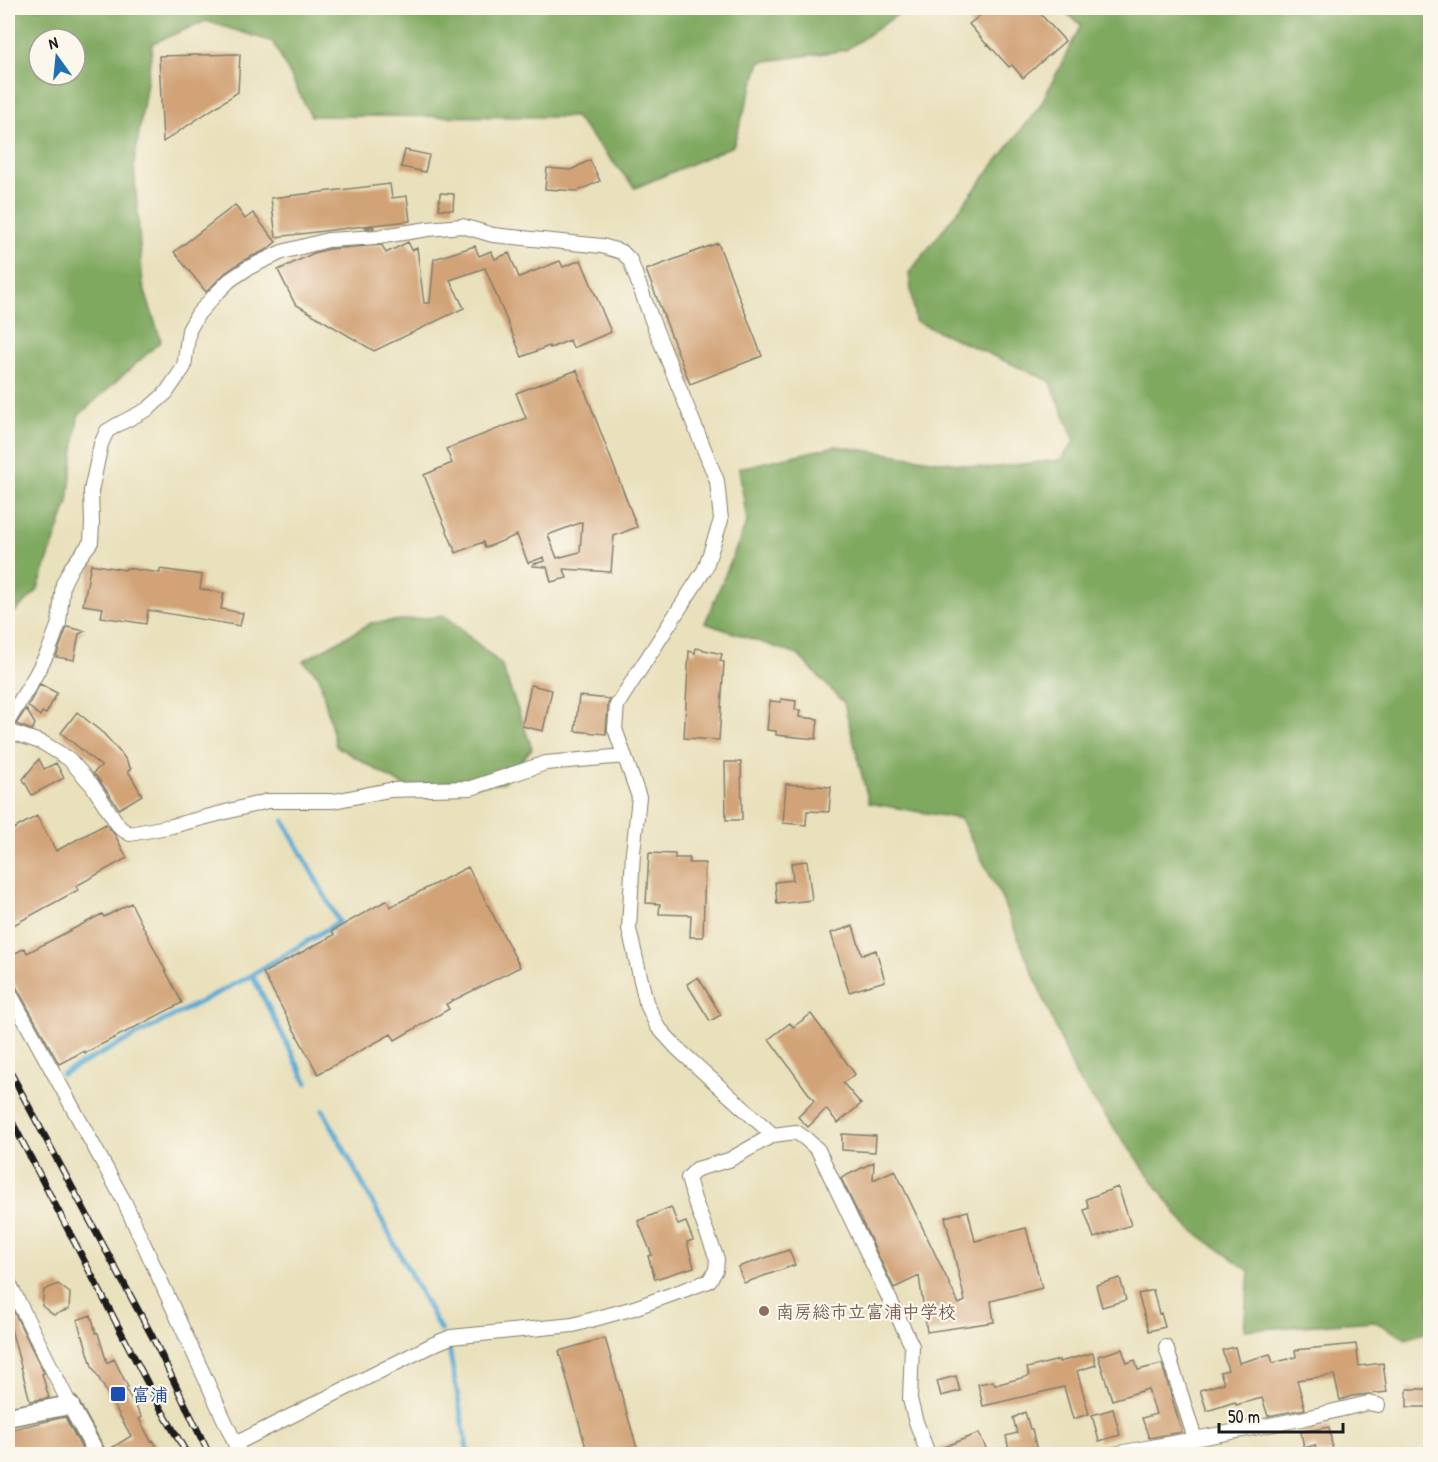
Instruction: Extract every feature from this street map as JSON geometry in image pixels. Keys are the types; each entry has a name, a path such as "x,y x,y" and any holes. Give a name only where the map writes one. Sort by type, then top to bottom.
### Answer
{"main road":[{"path":"8,1417 70,1405"}],"street":[{"path":"8,721 49,650 59,623 63,584 71,568 91,542 91,491 101,444 107,431 148,409 166,393 184,367 189,330 198,314 230,279 282,252 328,240 377,237 462,226 493,235 602,246 622,252 630,260 717,481 721,520 705,569 616,705 615,729 639,797 629,929 646,1002 657,1026 678,1049 773,1135"},
{"path":"8,731 43,743 69,759 92,785 120,828 130,834 172,826 268,801 334,801 389,790 471,788 546,763 625,756"},
{"path":"8,990 124,1201 238,1449 451,1337 573,1325 634,1308 709,1281 716,1270 717,1259 688,1178 697,1169 729,1161 773,1135 796,1132 818,1149 912,1347 910,1399 928,1455"},
{"path":"8,1281 97,1455"},
{"path":"1166,1347 1195,1439"},
{"path":"1114,1455 1301,1419 1368,1403 1378,1405"}],"green space":[{"path":"8,8 907,8 846,50 760,62 733,146 635,188 575,117 311,116 273,42 206,21 153,43 134,165 143,285 161,341 78,416 68,502 37,591 8,618"},
{"path":"1060,8 1430,8 1430,1331 1406,1339 1374,1321 1244,1330 1249,1271 1185,1225 1076,1076 1000,895 961,819 869,803 844,703 798,655 705,623 747,522 739,468 836,446 986,468 1060,460 1075,441 1050,381 915,321 909,273 1040,106 1081,25"},
{"path":"445,616 501,664 532,748 503,783 414,792 336,746 319,676 303,661 371,623"}],"building":[{"path":"990,8 1035,8 1065,41 1023,78 1012,65 1009,67 987,45 969,24"},
{"path":"240,54 238,92 163,142 159,56"},
{"path":"405,150 429,155 425,172 401,167"},
{"path":"590,160 600,181 578,191 545,189 547,168 571,170"},
{"path":"390,184 392,198 407,196 410,221 276,237 271,198"},
{"path":"440,193 454,194 453,210 439,209"},
{"path":"235,205 245,219 253,213 276,242 225,273 206,292 174,252"},
{"path":"408,242 412,250 417,248 424,303 430,303 434,259 475,246 479,256 491,251 495,259 509,253 519,277 560,261 563,267 581,260 611,332 573,348 570,340 522,357 485,268 450,280 464,308 374,351 295,304 278,270 314,253 329,249 382,245 386,253"},
{"path":"718,243 762,356 690,384 646,270"},
{"path":"577,370 637,527 614,536 611,572 564,569 567,578 551,582 547,567 533,566 533,564 545,561 544,557 528,563 517,535 485,548 483,542 456,553 424,475 452,463 446,449 526,418 516,393","holes":["582,522 580,552 557,558 548,535"]},
{"path":"91,564 125,570 126,568 160,573 160,569 202,575 200,589 224,593 221,609 243,613 240,626 148,610 146,624 101,617 103,608 83,605"},
{"path":"67,627 85,631 79,634 74,660 56,657"},
{"path":"696,648 722,654 720,661 724,662 719,740 684,738 689,651 695,653"},
{"path":"40,684 57,693 46,714 42,712 40,716 28,706"},
{"path":"531,685 552,690 543,731 522,726"},
{"path":"579,696 610,699 606,734 575,731"},
{"path":"781,699 796,701 795,710 800,710 799,717 818,719 816,739 776,735 776,731 767,730 770,701 781,702"},
{"path":"26,709 35,724 32,730 16,724"},
{"path":"77,712 104,734 131,769 128,771 142,795 119,809 93,773 101,766 61,733"},
{"path":"39,759 44,769 56,763 64,778 32,795 23,779"},
{"path":"725,762 741,762 742,820 726,820"},
{"path":"786,784 831,787 829,812 807,811 806,825 783,823"},
{"path":"37,816 56,851 106,824 115,835 127,858 76,886 78,890 8,928 8,832"},
{"path":"649,853 675,854 675,858 690,858 689,863 705,863 703,937 690,937 691,915 659,914 660,904 646,903"},
{"path":"807,861 812,900 777,904 775,882 793,880 791,863"},
{"path":"468,867 520,967 446,1004 449,1009 395,1040 391,1034 318,1074 263,973 334,935 332,931 387,900 390,907"},
{"path":"131,903 182,1003 59,1064 8,972 8,957 25,948 27,953 102,914 104,917"},
{"path":"853,926 862,955 876,950 885,981 849,992 831,933"},
{"path":"698,977 721,1015 710,1021 687,984"},
{"path":"811,1014 855,1074 843,1083 861,1104 838,1123 826,1109 808,1127 798,1117 814,1101 769,1039 790,1023 793,1027"},
{"path":"842,1134 876,1136 875,1152 842,1150"},
{"path":"874,1162 873,1180 895,1170 959,1304 965,1301 945,1217 968,1211 975,1241 1026,1228 1042,1288 991,1301 994,1322 927,1332 919,1276 894,1288 841,1178"},
{"path":"1118,1187 1131,1225 1094,1238 1084,1210 1089,1208 1086,1199"},
{"path":"671,1207 678,1225 686,1222 693,1240 687,1242 694,1267 655,1279 648,1256 652,1255 638,1221"},
{"path":"789,1250 795,1265 744,1283 738,1267"},
{"path":"1120,1278 1126,1300 1102,1307 1096,1285"},
{"path":"58,1284 70,1293 69,1309 54,1315 42,1306 44,1290"},
{"path":"1153,1290 1165,1327 1149,1331 1138,1294"},
{"path":"8,1300 44,1373 42,1374 49,1398 30,1401 10,1325 8,1326"},
{"path":"91,1315 107,1363 114,1359 128,1387 125,1388 142,1417 139,1419 162,1455 107,1455 107,1451 131,1436 92,1366 82,1336 77,1320"},
{"path":"605,1338 639,1455 588,1455 559,1351"},
{"path":"1356,1344 1359,1366 1383,1363 1387,1392 1352,1396 1340,1400 1334,1375 1297,1380 1305,1409 1268,1416 1262,1398 1236,1405 1235,1402 1207,1411 1200,1390 1224,1383 1220,1372 1228,1370 1222,1350 1235,1347 1239,1363 1270,1354 1273,1363 1296,1357 1295,1350"},
{"path":"1122,1349 1127,1363 1135,1360 1138,1370 1162,1364 1182,1432 1149,1438 1142,1418 1156,1414 1148,1389 1112,1400 1098,1356"},
{"path":"1093,1353 1096,1365 1077,1371 1089,1414 1073,1419 1064,1387 983,1406 978,1384 993,1381 995,1385 1029,1376 1027,1368"},
{"path":"956,1376 960,1391 941,1396 937,1381"},
{"path":"1407,1389 1431,1389 1431,1407 1407,1407"},
{"path":"1113,1409 1120,1435 1099,1441 1092,1415"},
{"path":"1025,1412 1038,1455 1010,1455 1006,1436 1017,1433 1013,1418"},
{"path":"65,1417 85,1455 8,1455 8,1430"},
{"path":"1329,1427 1333,1451 1317,1454 1315,1445 1304,1448 1301,1432"},
{"path":"979,1433 986,1448 971,1454 937,1454 936,1450"}],"waterway":[{"path":"62,1074 252,975 339,922 284,821"},
{"path":"252,975 307,1083"},
{"path":"323,1110 441,1331"},
{"path":"449,1348 468,1454"}],"railway":[{"path":"8,1068 152,1336 209,1454"},
{"path":"8,1114 161,1409 187,1454"}],"place":[{"name":"南房総市立富浦中学校","path":"764,1311"},
{"name":"富浦","path":"118,1394"}]}
